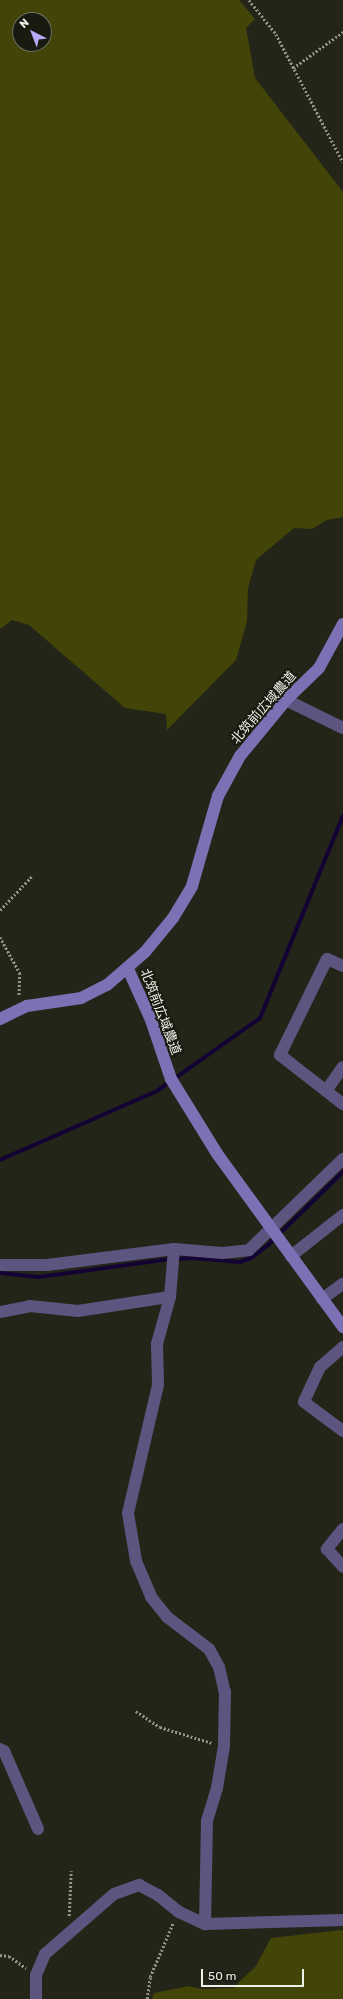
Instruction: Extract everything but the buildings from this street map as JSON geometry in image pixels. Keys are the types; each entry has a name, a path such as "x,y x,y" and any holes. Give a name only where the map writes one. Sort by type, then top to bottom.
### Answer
{"street":[{"name":"北筑前広域農道","path":"343,624 318,668 286,700 240,756 218,796 189,892 174,918 128,969 151,1020 171,1079 218,1155 343,1327"},
{"path":"286,700 343,728"},
{"path":"343,966 327,958 280,1056 343,1104"},
{"path":"0,1019 27,1006 81,998 107,984 128,969"},
{"path":"326,1091 343,1067"},
{"path":"0,1265 47,1265 174,1249 222,1253 249,1250 343,1159"},
{"path":"291,1256 343,1215"},
{"path":"174,1249 170,1297 157,1344 158,1385 128,1513 136,1561 152,1597 167,1617 209,1648 220,1667 224,1692 224,1746 217,1788 207,1821 205,1924"},
{"path":"322,1299 343,1284"},
{"path":"0,1312 30,1306 78,1311 170,1297"},
{"path":"343,1347 320,1367 304,1402 343,1431"},
{"path":"343,1528 327,1549 343,1567"},
{"path":"0,1749 4,1751 38,1829"},
{"path":"36,1999 36,1975 45,1954 114,1894 139,1886 158,1895 179,1912 205,1924 343,1920"}],"path":[{"path":"249,0 276,34 343,162"},
{"path":"293,68 343,32"},
{"path":"0,910 32,876"},
{"path":"0,938 20,973 18,1010"},
{"path":"136,1711 173,1732 224,1746"},
{"path":"70,1871 69,1914 73,1930"},
{"path":"147,1999 150,1977 179,1912"},
{"path":"0,1955 9,1956 36,1975"}],"shaded area":[{"path":"0,0 239,0 255,19 246,28 255,78 343,192 343,517 327,520 312,529 294,528 256,560 248,588 247,621 236,660 167,730 166,714 125,708 29,625 12,620 0,629"},
{"path":"343,1930 343,1999 152,1999 154,1993 189,1986 201,1989 233,1988 256,1966 271,1938"}],"waterway":[{"path":"0,1160 157,1091 260,1018 343,816"},
{"path":"0,1273 39,1277 163,1260 192,1258 240,1262 251,1258 268,1245 343,1172"}]}
